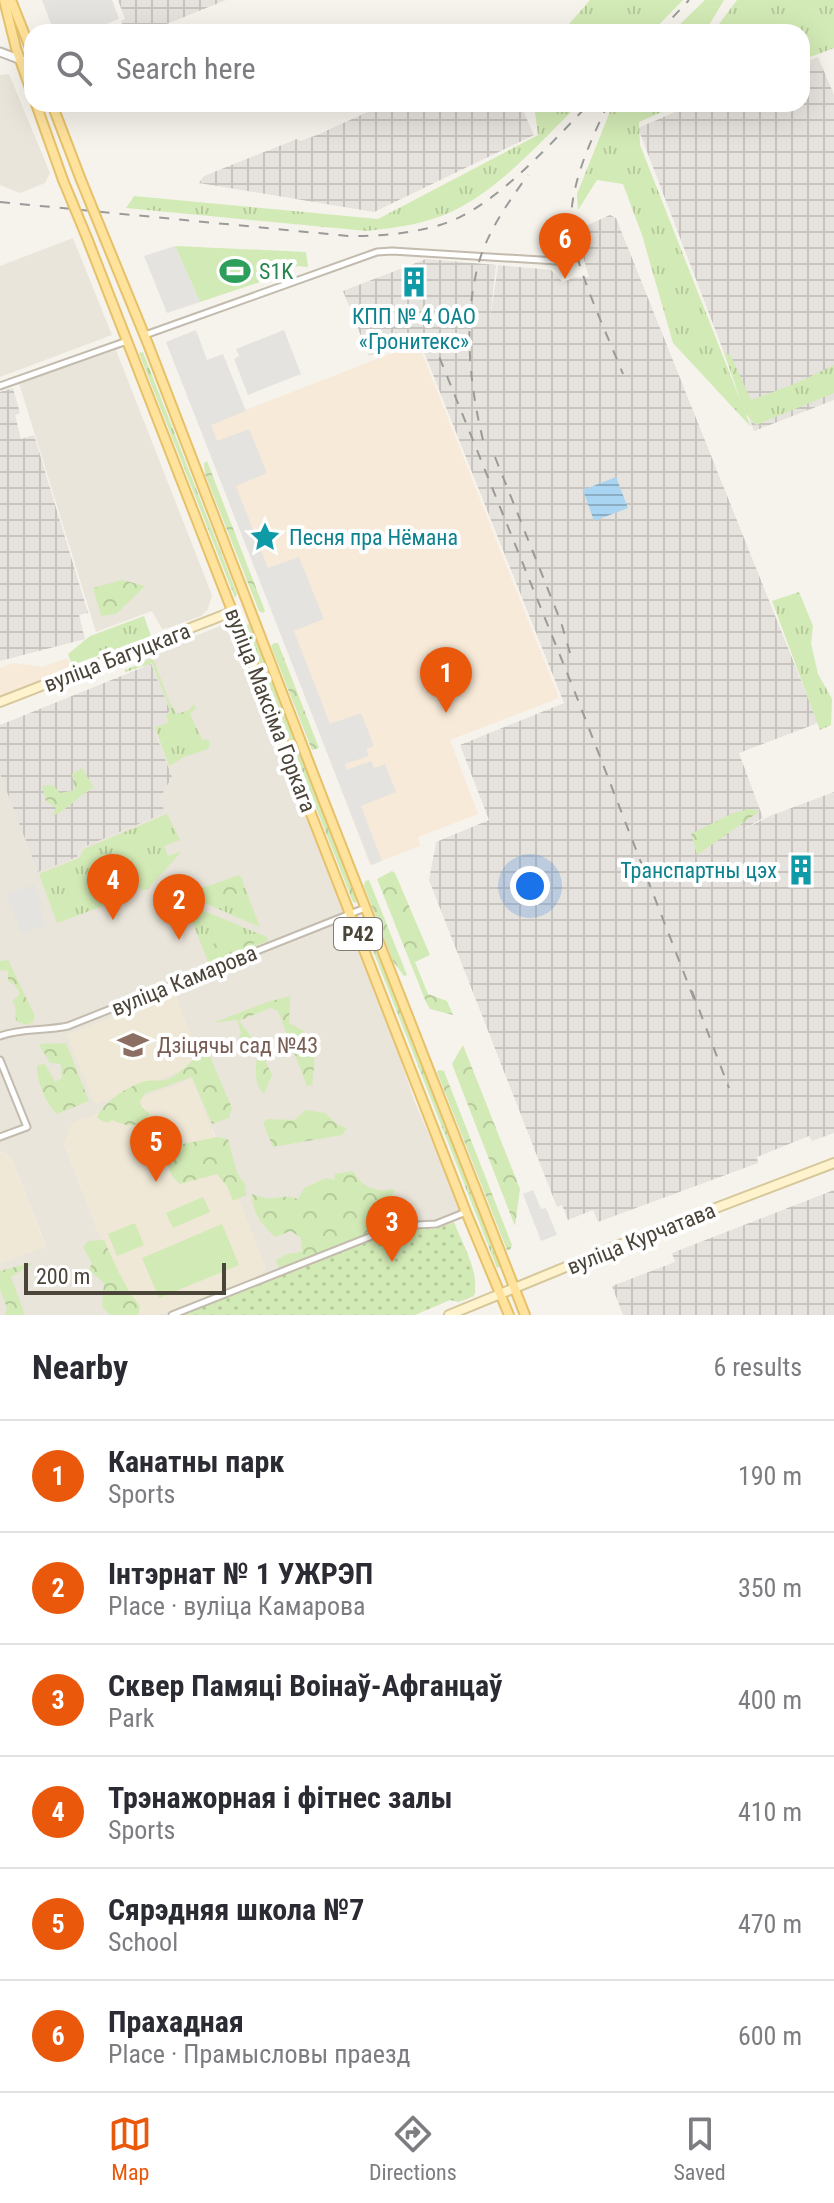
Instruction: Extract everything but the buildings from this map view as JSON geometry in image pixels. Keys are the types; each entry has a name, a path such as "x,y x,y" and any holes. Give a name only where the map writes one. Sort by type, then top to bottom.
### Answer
{"main road":[{"path":"4,0 16,48 24,60"},
{"path":"11,0 24,33"},
{"path":"0,22 6,10"},
{"name":"вуліца Максіма Горкага","path":"39,112 466,1212 509,1315"},
{"name":"вуліца Максіма Горкага","path":"55,112 145,335 525,1315"},
{"path":"234,611 248,606"},
{"name":"вуліца Багуцкага","path":"0,702 234,611"},
{"name":"вуліца Курчатава","path":"449,1315 834,1163"}],"street":[{"path":"0,52 16,48 24,39"},
{"path":"0,52 24,64"},
{"path":"145,335 377,252 557,261"},
{"path":"0,386 127,341"},
{"name":"вуліца Камарова","path":"0,1036 13,1031 44,1032 68,1026 365,908"},
{"path":"0,1060 27,1127 0,1137"},
{"path":"172,1315 397,1226 436,1224 466,1212"}],"shaded area":[{"path":"42,0 112,0 119,19 106,24 51,24"},
{"path":"118,0 226,0 167,24 122,24 121,21 125,19"},
{"path":"818,57 834,95 834,400 754,431 638,128 675,112 810,112 810,60"},
{"path":"9,74 50,173 45,183 20,193 0,185 0,75"},
{"path":"367,112 524,112 534,135 374,212 199,183 204,176 297,139 300,141"},
{"path":"610,215 616,218 818,723 739,753 763,818 739,832 770,816 834,792 834,1133 812,1141 809,1136 757,1157 758,1163 598,1222 593,1210 568,1220 562,1205 557,1207 429,880 436,842 489,820 460,745 564,703 418,337 369,356 343,291 426,259 496,265 490,320 498,265 551,270 563,282 575,277 589,277 578,239 579,229"},
{"path":"73,238 112,335 0,377 0,266"},
{"path":"175,246 200,302 167,313 144,256"},
{"path":"196,330 207,360 223,354 246,411 211,425 217,441 249,429 267,473 236,486 268,568 299,557 324,619 294,631 330,724 361,713 374,746 366,749 369,756 345,764 347,770 371,761 374,768 385,764 396,792 361,806 382,861 371,865 166,342"},
{"path":"284,330 301,374 248,395 234,359 239,356 236,349"},
{"path":"418,343 559,698 450,740 478,814 418,837 420,846 370,865 202,427"},
{"path":"116,350 212,595 208,609 201,616 168,628 162,629 152,611 96,632 19,383"},
{"path":"13,388 20,413 15,415 21,439 34,435 88,613 79,615 85,639 0,661 0,392"},
{"path":"223,625 234,632 243,667 265,722 275,738 390,1028 414,1100 462,1211 436,1221 398,1224 165,1315 158,1315 262,1275 212,1129 64,1144 131,1315 0,1315 0,1263 46,1246 11,1157 0,1151 0,774 39,872 79,849 165,813 160,798 172,777 153,727 151,664 144,668 141,657"},
{"path":"67,658 71,668 0,696 0,668 13,663 43,667"},
{"path":"151,664 170,711 165,715 167,723 153,727 172,777 160,798 165,813 79,849 77,857 38,872 0,774 0,725"},
{"path":"34,884 43,906 39,908 46,925 22,934 6,895"},
{"name":"Дзіцячы сад №43","path":"174,992 199,1055 197,1064 95,1105 67,1035"},
{"path":"192,1079 266,1268 262,1275 158,1315 131,1315 64,1144 72,1123"},
{"path":"0,1151 11,1157 46,1247 0,1263"},
{"path":"533,1190 541,1209 546,1208 557,1235 541,1241 523,1194"},
{"path":"834,1190 834,1315 623,1315 612,1286 675,1262 672,1253"}],"green space":[{"path":"590,0 683,0 660,24 569,24"},
{"path":"705,0 724,0 710,24 680,24"},
{"path":"737,0 834,0 834,48 810,57 810,24 719,24"},
{"path":"535,112 571,112 487,190 451,212 399,227 367,231 126,208 134,196 378,219 538,135"},
{"path":"610,112 662,112 639,122 640,145 741,402 724,352 731,356 751,400 834,365 834,393 756,425 746,414 751,427 673,343 642,235 623,184 597,180 578,210 577,194"},
{"name":"S1K","path":"175,246 306,252 308,267 298,266 200,302"},
{"path":"143,352 237,594 235,598 139,353"},
{"path":"207,461 265,611 263,613 259,611 205,474 204,463"},
{"path":"122,580 145,586 116,614 101,616 93,588"},
{"path":"799,592 813,626 811,643 818,674 832,699 831,725 820,730 772,601"},
{"path":"144,616 151,636 72,665 68,654 90,636"},
{"path":"249,624 356,903 353,902 245,626"},
{"path":"278,643 319,748 312,750 271,646"},
{"path":"153,658 177,714 189,710 194,704 196,708 190,714 202,740 208,739 210,744 208,749 169,766 155,727 168,723 166,715 171,712 152,663 125,670"},
{"path":"82,768 94,788 52,816 56,808 46,801 42,786 53,785 60,793 75,790 72,774"},
{"path":"749,809 760,811 697,855 691,834 731,814"},
{"path":"167,814 180,840 164,846 168,856 182,851 149,888 124,894 125,898 57,923 39,874 79,858 84,849"},
{"path":"392,871 430,955 415,962 428,994 447,1001 453,1015 430,1009 426,1002 377,879"},
{"path":"240,875 260,927 193,898 193,891"},
{"path":"236,876 243,879 238,893 216,904 194,898 196,892"},
{"path":"369,880 407,975 404,976 393,961 364,886 365,881"},
{"path":"185,903 267,937 268,941 209,964"},
{"path":"369,928 502,1266 497,1268 365,930"},
{"path":"237,934 251,935 259,941 209,960 206,947"},
{"path":"8,960 35,1016 33,1022 27,1025 16,1021 12,1001 20,994 15,985 8,981 8,971 0,970 0,961"},
{"path":"290,996 289,1023 304,1031 295,1040 299,1048 314,1057 313,1085 307,1086 278,1011 270,1008 239,1021 258,1045 272,1075 264,1094 257,1081 257,1057 239,1038 241,1033 237,1020 212,1023"},
{"path":"66,1043 89,1101 57,1114 42,1091 37,1065 45,1064 55,1082 62,1078 61,1064 50,1063 39,1044"},
{"path":"463,1045 520,1189 515,1226 452,1064"},
{"path":"202,1049 208,1052 232,1108 229,1118 212,1124 192,1077 144,1094 140,1102 150,1114 137,1124 128,1125 112,1120 107,1123 97,1118 104,1106 122,1092 142,1082 165,1080 173,1076"},
{"path":"444,1071 512,1245 510,1250 507,1250 437,1072"},
{"path":"306,1110 325,1113 338,1125 347,1128 342,1135 273,1147 263,1123 267,1119 294,1120"},
{"path":"217,1137 228,1139 237,1173 245,1184 246,1195 233,1201 227,1186 217,1174 180,1184 172,1176 165,1158 183,1144"},
{"path":"353,1171 369,1187 395,1191 389,1199 395,1213 392,1226 279,1268 276,1260 287,1254 302,1252 301,1238 291,1231 275,1237 259,1218 252,1194 266,1198 298,1199 304,1188 326,1178 334,1180 335,1174"},
{"path":"203,1197 210,1212 173,1228 166,1213"},
{"path":"454,1222 475,1277 474,1296 459,1302 450,1300 415,1315 178,1315 395,1230 435,1229"},
{"path":"135,1223 144,1245 117,1256 108,1234"},
{"path":"222,1224 239,1265 159,1298 142,1258"},
{"path":"104,1240 124,1283 140,1306 138,1315 110,1315 102,1306 104,1283 89,1270 92,1263 83,1247 88,1241"},
{"path":"35,1262 11,1277 25,1315 5,1315 7,1308 0,1289 0,1271"}],"water":[{"path":"616,477 628,508 594,521 583,490"}],"railway":[{"path":"666,24 689,0"},
{"path":"0,202 348,236 406,232 440,225 481,205 520,174 581,112"},
{"path":"604,112 578,177 571,222 583,276 623,374"},
{"path":"483,440 471,374 470,328 474,284 493,228 528,175"},
{"path":"432,339 576,695 694,999"},
{"path":"495,457 561,622 570,653"},
{"path":"692,991 729,1088"}],"place":[{"name":"S1K","path":"235,271"},
{"name":"Прахадная","path":"565,279"},
{"name":"КПП № 4 ОАО «Гронитекс»","path":"414,282"},
{"name":"Песня пра Нёмана","path":"265,537"},
{"name":"Канатны парк","path":"446,713"},
{"name":"Транспартны цэх","path":"801,870"},
{"name":"Трэнажорная і фітнес залы","path":"113,920"},
{"name":"Інтэрнат № 1 УЖРЭП","path":"179,940"},
{"name":"Дзіцячы сад №43","path":"133,1045"},
{"name":"Сярэдняя школа №7","path":"156,1182"},
{"name":"Сквер Памяці Воінаў-Афганцаў","path":"392,1262"}]}
